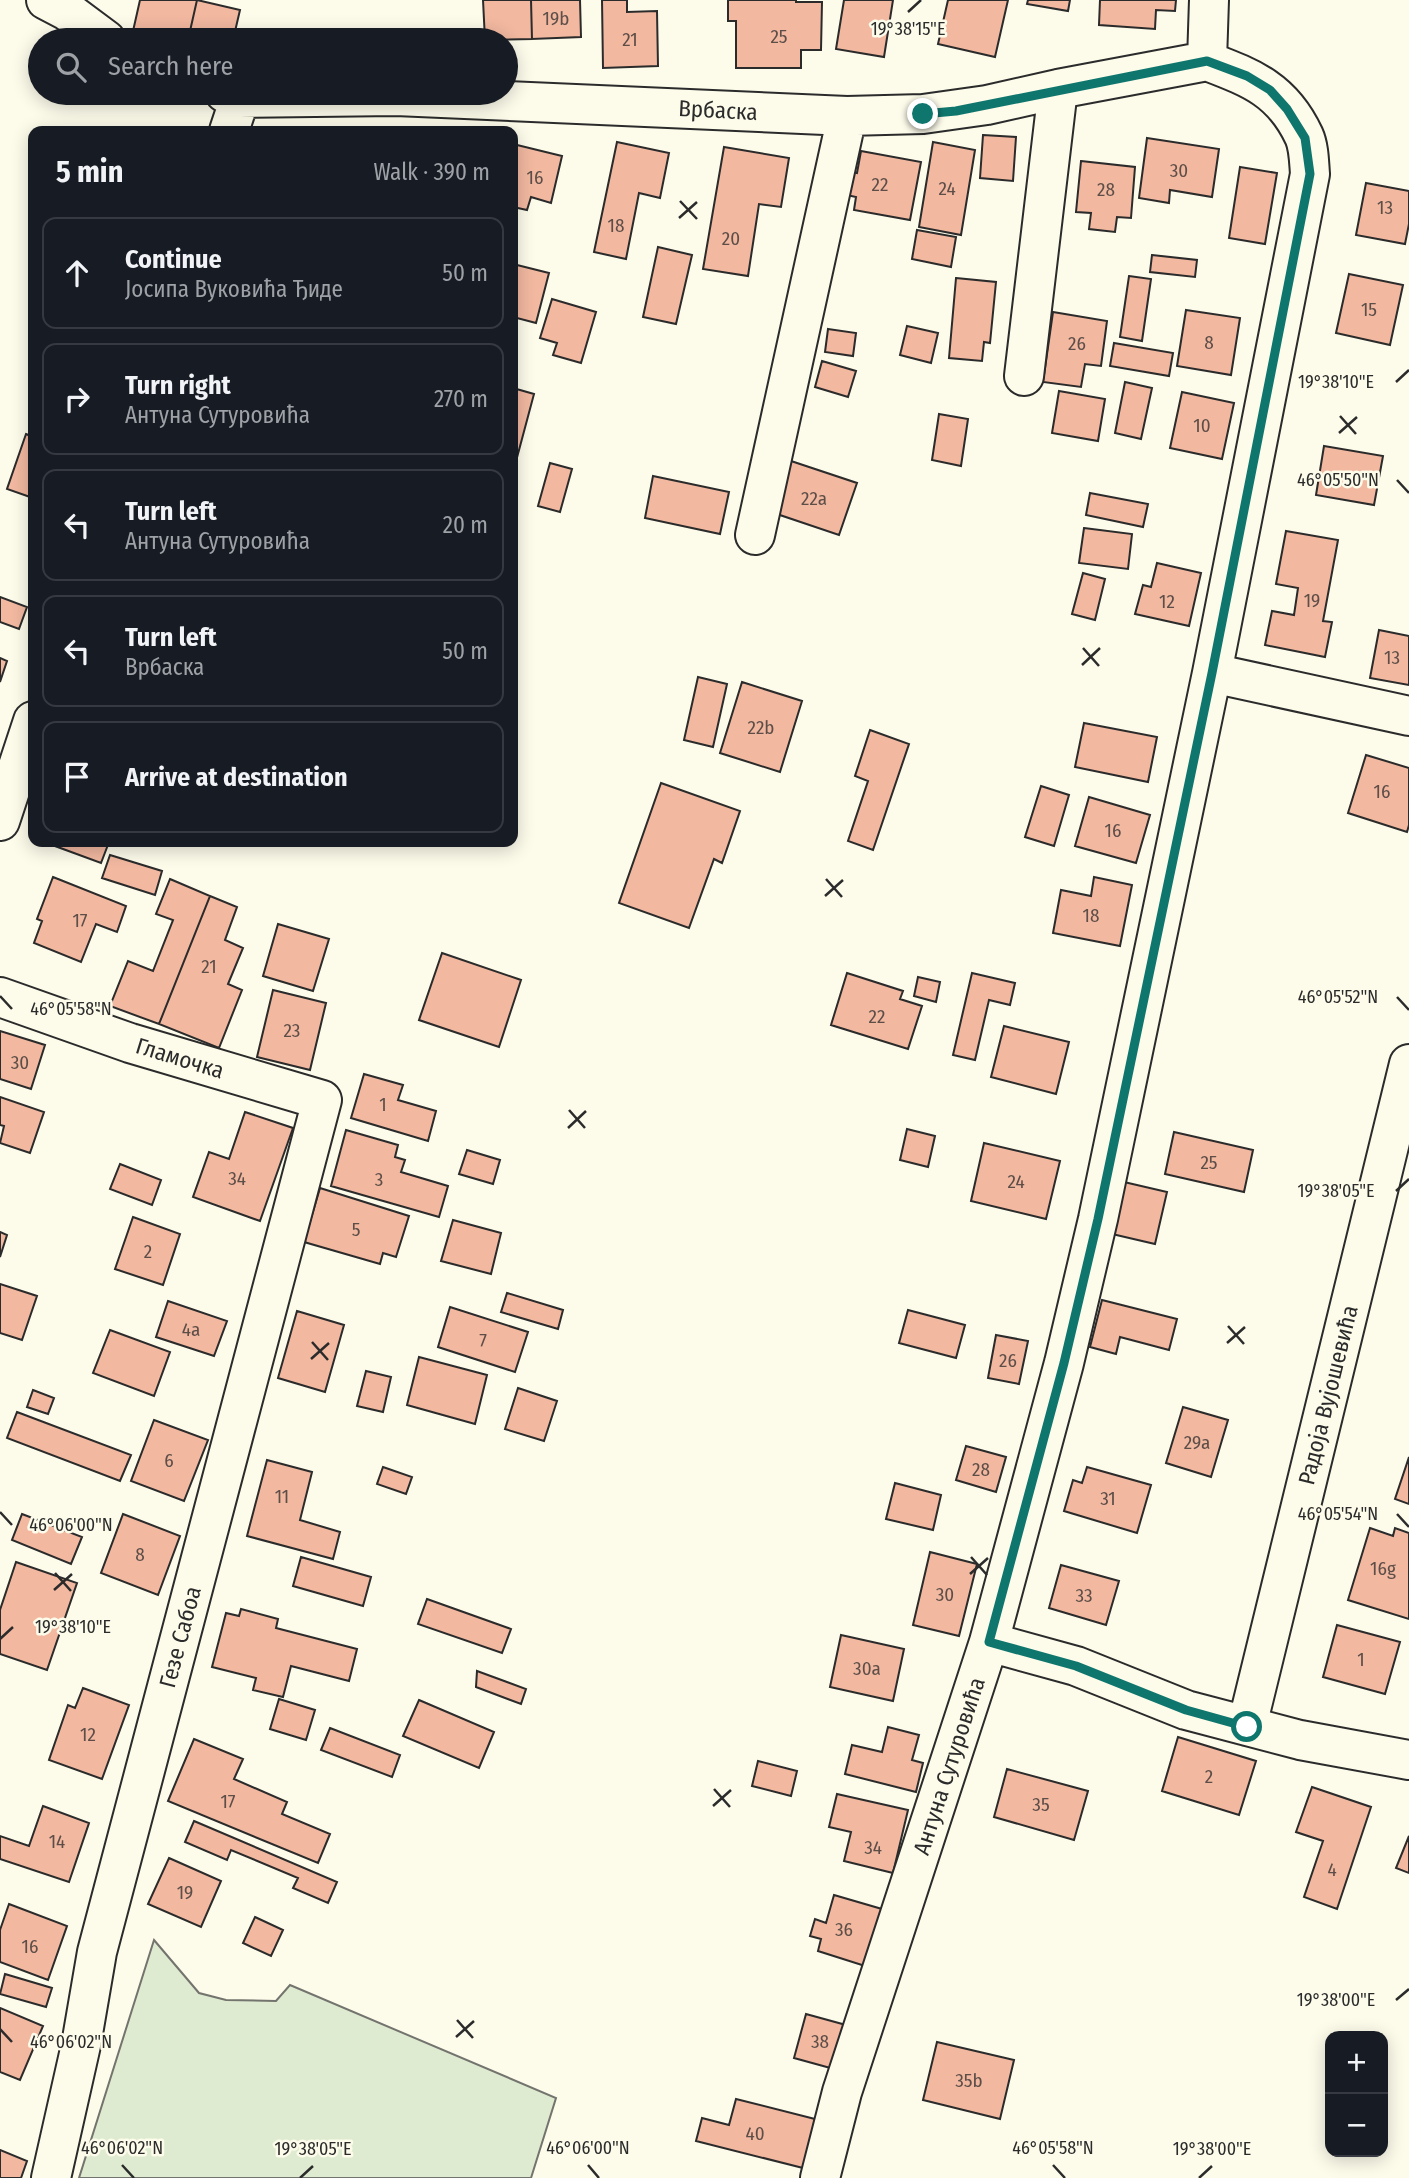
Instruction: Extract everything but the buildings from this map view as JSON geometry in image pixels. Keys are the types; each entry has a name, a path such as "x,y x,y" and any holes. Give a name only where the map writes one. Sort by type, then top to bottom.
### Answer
{"street":[{"path":"1207,61 1209,0"},
{"path":"62,4 91,28"},
{"name":"Врбаска","path":"518,101 847,116 956,111 1207,61"},
{"name":"Антуна Сутуровића","path":"820,2178 842,2092 989,1642 1064,1363 1098,1219 1212,673 1310,174 1305,138 1287,109 1270,90 1247,76 1207,61"},
{"path":"1024,376 1058,89"},
{"name":"Врбаска","path":"231,107 261,105"},
{"path":"755,535 847,116"},
{"path":"1212,673 1409,716"},
{"path":"0,821 28,736"},
{"name":"Гламочка","path":"0,997 130,1043 322,1100"},
{"name":"Радоја Вујошевића","path":"1247,1727 1409,1064"},
{"name":"Гезе Сабоа","path":"51,2178 81,2045 97,1952 322,1100"},
{"path":"989,1642 1076,1666 1186,1710 1300,1740 1409,1760"}],"green space":[{"path":"154,1940 199,1993 226,2000 276,2001 290,1985 556,2098 531,2178 79,2178"}],"route":[{"path":"923,114 956,111 1207,61 1247,76 1270,90 1287,109 1305,138 1310,174 1212,673 1098,1219 1064,1363 989,1642 1076,1666 1186,1710 1247,1727"}]}
